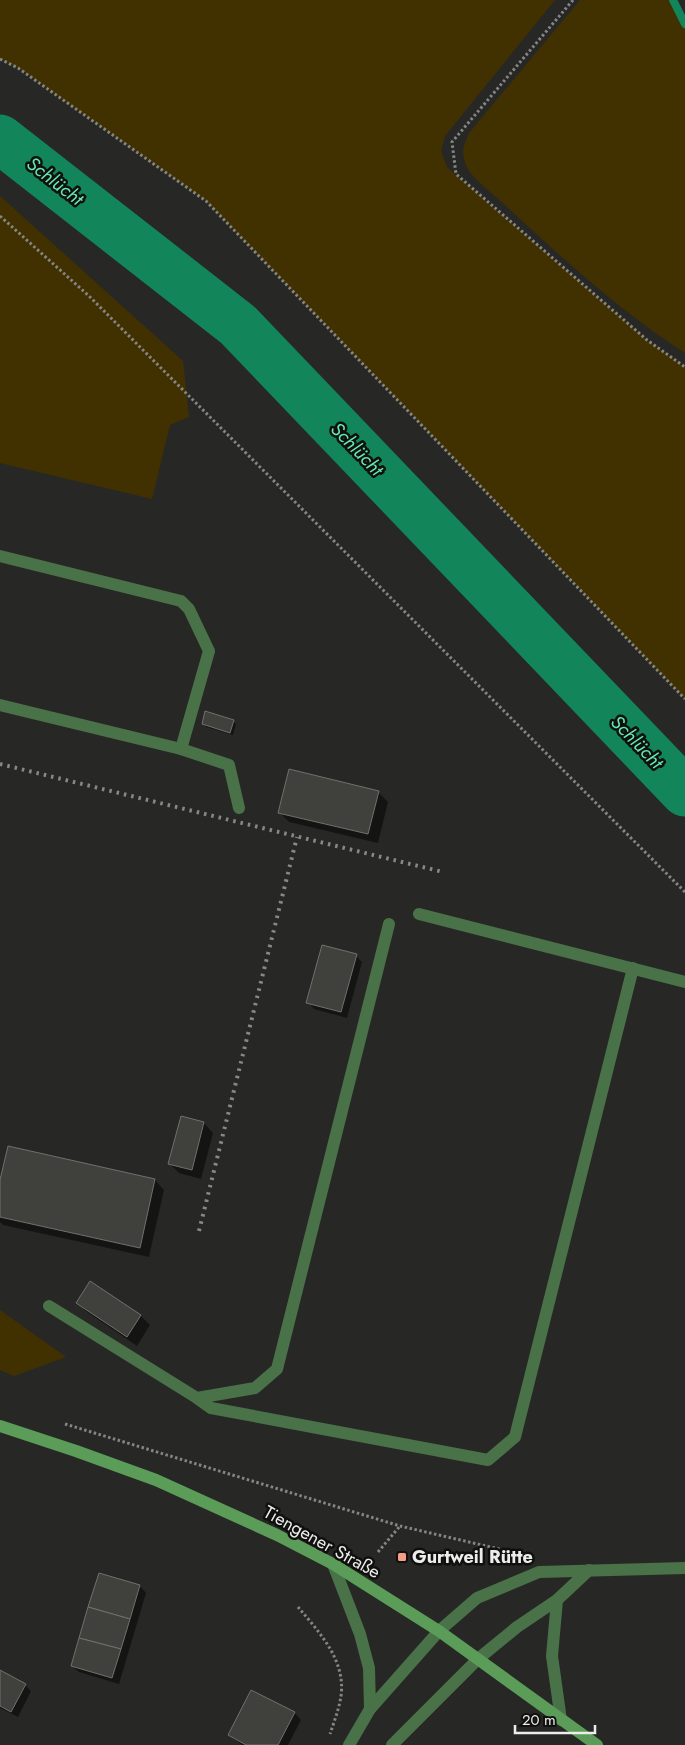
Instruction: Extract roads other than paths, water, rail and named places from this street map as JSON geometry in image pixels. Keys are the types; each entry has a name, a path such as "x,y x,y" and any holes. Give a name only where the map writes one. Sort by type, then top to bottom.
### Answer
{"main road":[{"name":"Tiengener Straße","path":"0,1426 156,1480 260,1527 334,1564 439,1631 597,1745"}],"street":[{"path":"0,556 181,601 189,609 209,651 181,749"},
{"path":"0,705 181,749 229,765 239,808"},
{"path":"419,914 685,982"},
{"path":"197,1398 255,1388 277,1370 389,924"},
{"path":"49,1306 211,1408 488,1460 515,1437 633,968"},
{"path":"334,1564 360,1634 369,1668 370,1709"},
{"path":"349,1745 370,1709 439,1631 477,1598 539,1572 685,1568"},
{"path":"392,1745 478,1659 517,1627 557,1600 589,1570"},
{"path":"557,1600 552,1656 561,1720"}],"waterway":[{"path":"673,0 685,24"},
{"name":"Schlücht","path":"0,139 238,325 685,792"}],"railway":[{"path":"0,764 443,872"},
{"path":"199,1231 297,837"}],"place":[{"name":"Gurtweil Rütte","path":"402,1557"}]}
